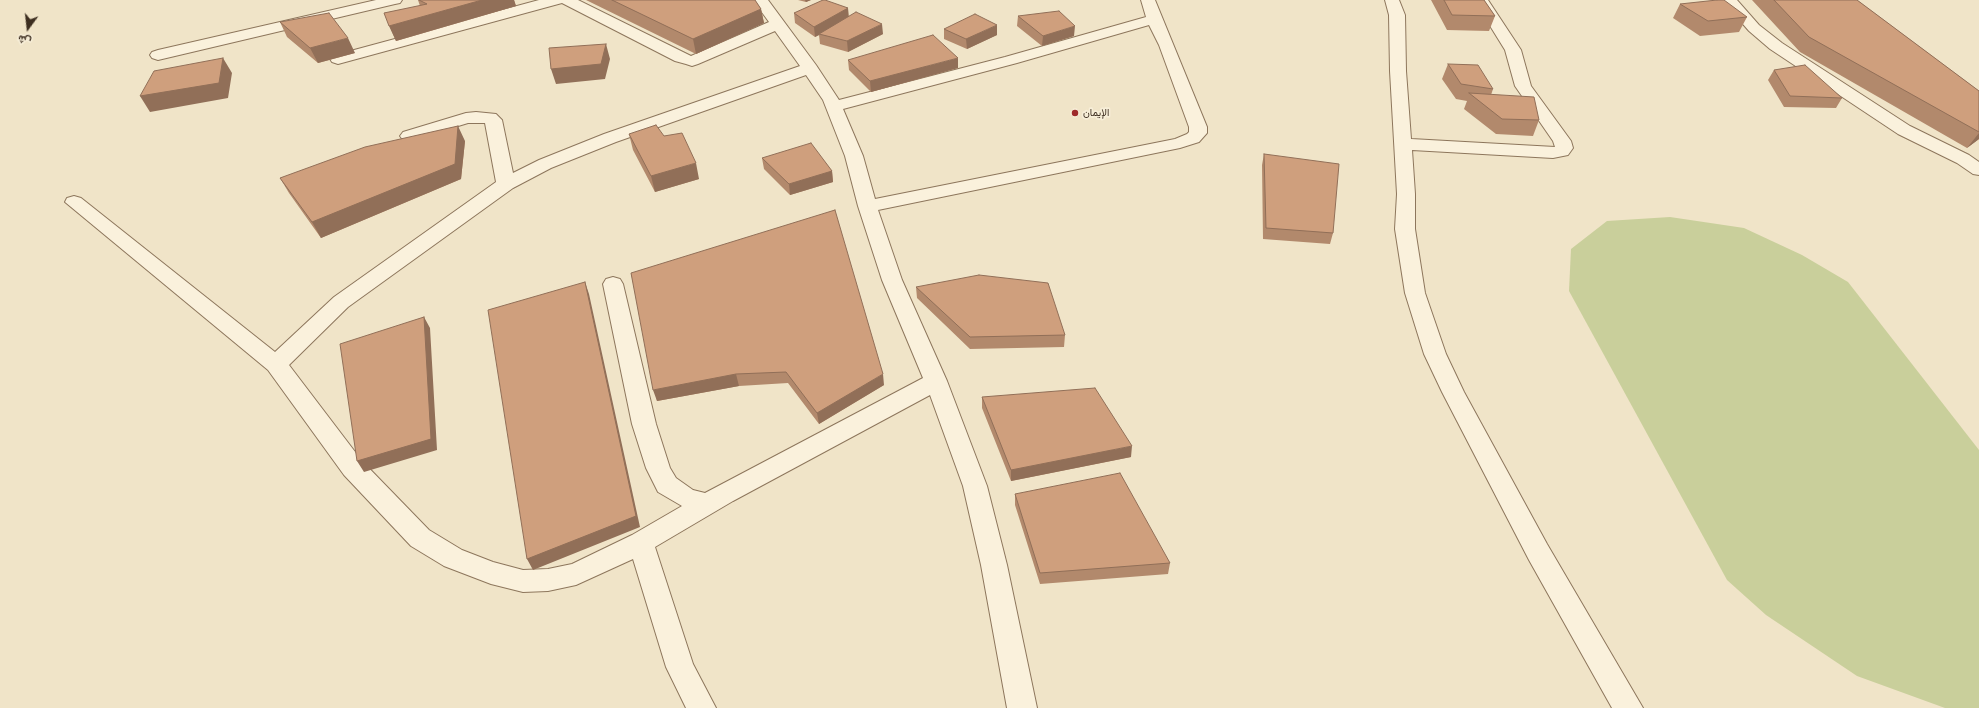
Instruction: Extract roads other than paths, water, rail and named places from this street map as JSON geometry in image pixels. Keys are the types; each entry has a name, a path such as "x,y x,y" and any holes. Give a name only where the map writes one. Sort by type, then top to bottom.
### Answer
{"street":[{"path":"158,55 395,0"},
{"path":"338,59 556,0"},
{"path":"567,0 681,58 692,61 778,24"},
{"path":"760,0 810,68 834,106 854,156 867,206 892,280 936,381 975,486 997,579 1022,708"},
{"path":"867,206 1180,143 1193,138 1198,133 1198,127 1167,45 1154,19 1148,0"},
{"path":"1392,0 1397,22 1406,194 1405,229 1415,293 1435,354 1538,552 1628,708"},
{"path":"1403,144 1553,153 1562,151 1564,148 1562,141 1523,86 1513,50 1481,0"},
{"path":"1729,0 1754,28 1776,46 1904,130 1963,159 1979,170"},
{"path":"834,106 1010,60 1154,19"},
{"path":"276,364 341,302 506,184 545,164 617,136 810,68"},
{"path":"409,136 466,118 476,116 490,118 493,120 506,184"},
{"path":"74,202 276,364 353,468 420,538 453,558 491,573 523,581 548,580 576,574 641,543 707,504 936,381"},
{"path":"613,284 644,424 658,468 667,485 685,497 707,504"},
{"path":"641,543 680,667 701,708"}],"place":[{"name":"الإيمان","path":"1075,113"}]}
